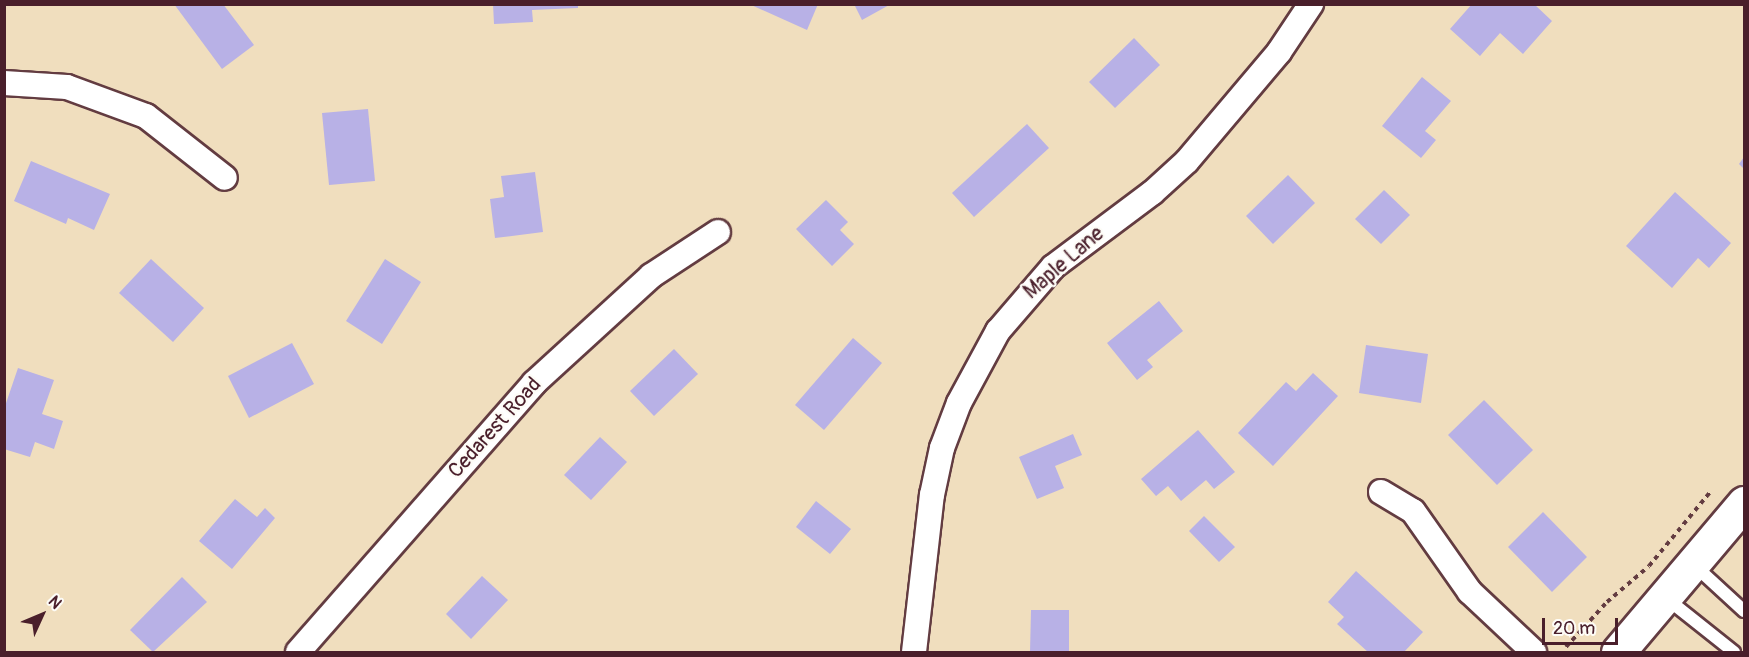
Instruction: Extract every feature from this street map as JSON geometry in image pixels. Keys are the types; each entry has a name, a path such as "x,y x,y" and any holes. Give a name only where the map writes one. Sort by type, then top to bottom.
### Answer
{"main road":[{"path":"1618,652 1744,503"}],"street":[{"name":"Maple Lane","path":"914,652 932,495 942,448 959,403 998,331 1053,267 1187,161 1279,52 1311,4"},
{"path":"4,82 67,87 146,116 225,178"},
{"name":"Cedarest Road","path":"298,652 534,383 651,276 718,232"},
{"path":"1381,492 1413,511 1470,592 1534,652"}],"lane":[{"path":"1693,564 1744,611"},
{"path":"1665,598 1734,652"}],"path":[{"path":"1566,647 1607,602 1649,566 1712,491"}],"building":[{"path":"174,4 223,4 254,45 222,69"},
{"path":"493,4 578,4 578,8 532,10 533,22 494,24"},
{"path":"749,4 818,4 807,30"},
{"path":"854,4 891,4 862,20"},
{"path":"1472,4 1534,4 1552,21 1523,54 1500,33 1480,56 1450,29"},
{"path":"1134,38 1160,65 1115,108 1089,82"},
{"path":"1422,77 1451,101 1425,131 1436,140 1421,158 1382,126"},
{"path":"368,109 375,181 329,185 322,113"},
{"path":"1027,124 1049,148 974,217 952,193"},
{"path":"1744,157 1744,169 1739,164"},
{"path":"31,161 110,194 94,230 68,218 66,224 14,201"},
{"path":"535,172 543,232 495,238 490,199 504,197 501,176"},
{"path":"1288,175 1315,203 1273,244 1246,216"},
{"path":"1384,190 1410,215 1381,244 1355,219"},
{"path":"1675,192 1731,243 1709,268 1698,258 1672,288 1626,246"},
{"path":"826,200 848,222 840,230 854,244 832,266 796,229"},
{"path":"151,259 204,308 173,342 119,293"},
{"path":"385,259 421,282 382,344 346,321"},
{"path":"1159,301 1183,331 1147,360 1153,367 1137,380 1107,343"},
{"path":"853,338 882,363 824,430 795,405"},
{"path":"292,343 314,384 249,418 228,376"},
{"path":"1366,345 1428,354 1421,403 1359,393"},
{"path":"674,349 698,374 654,416 630,391"},
{"path":"18,368 54,380 42,414 63,421 54,449 35,442 30,457 4,449 4,409"},
{"path":"1313,373 1338,396 1273,466 1238,433 1286,382 1296,391"},
{"path":"1484,400 1533,450 1497,485 1448,435"},
{"path":"1198,430 1235,472 1214,489 1206,480 1181,501 1168,486 1156,496 1141,479"},
{"path":"1073,434 1082,455 1055,466 1064,488 1037,499 1019,457"},
{"path":"600,437 627,462 591,500 564,475"},
{"path":"235,499 257,517 265,508 275,518 232,569 199,541"},
{"path":"816,501 851,529 830,554 796,527"},
{"path":"1543,512 1587,557 1552,592 1508,547"},
{"path":"1204,516 1235,547 1219,562 1189,531"},
{"path":"1356,571 1423,632 1404,652 1368,652 1337,624 1344,617 1328,602"},
{"path":"482,576 508,600 471,639 446,614"},
{"path":"182,577 207,602 153,652 130,630"},
{"path":"1031,610 1069,610 1069,652 1030,652"}]}
